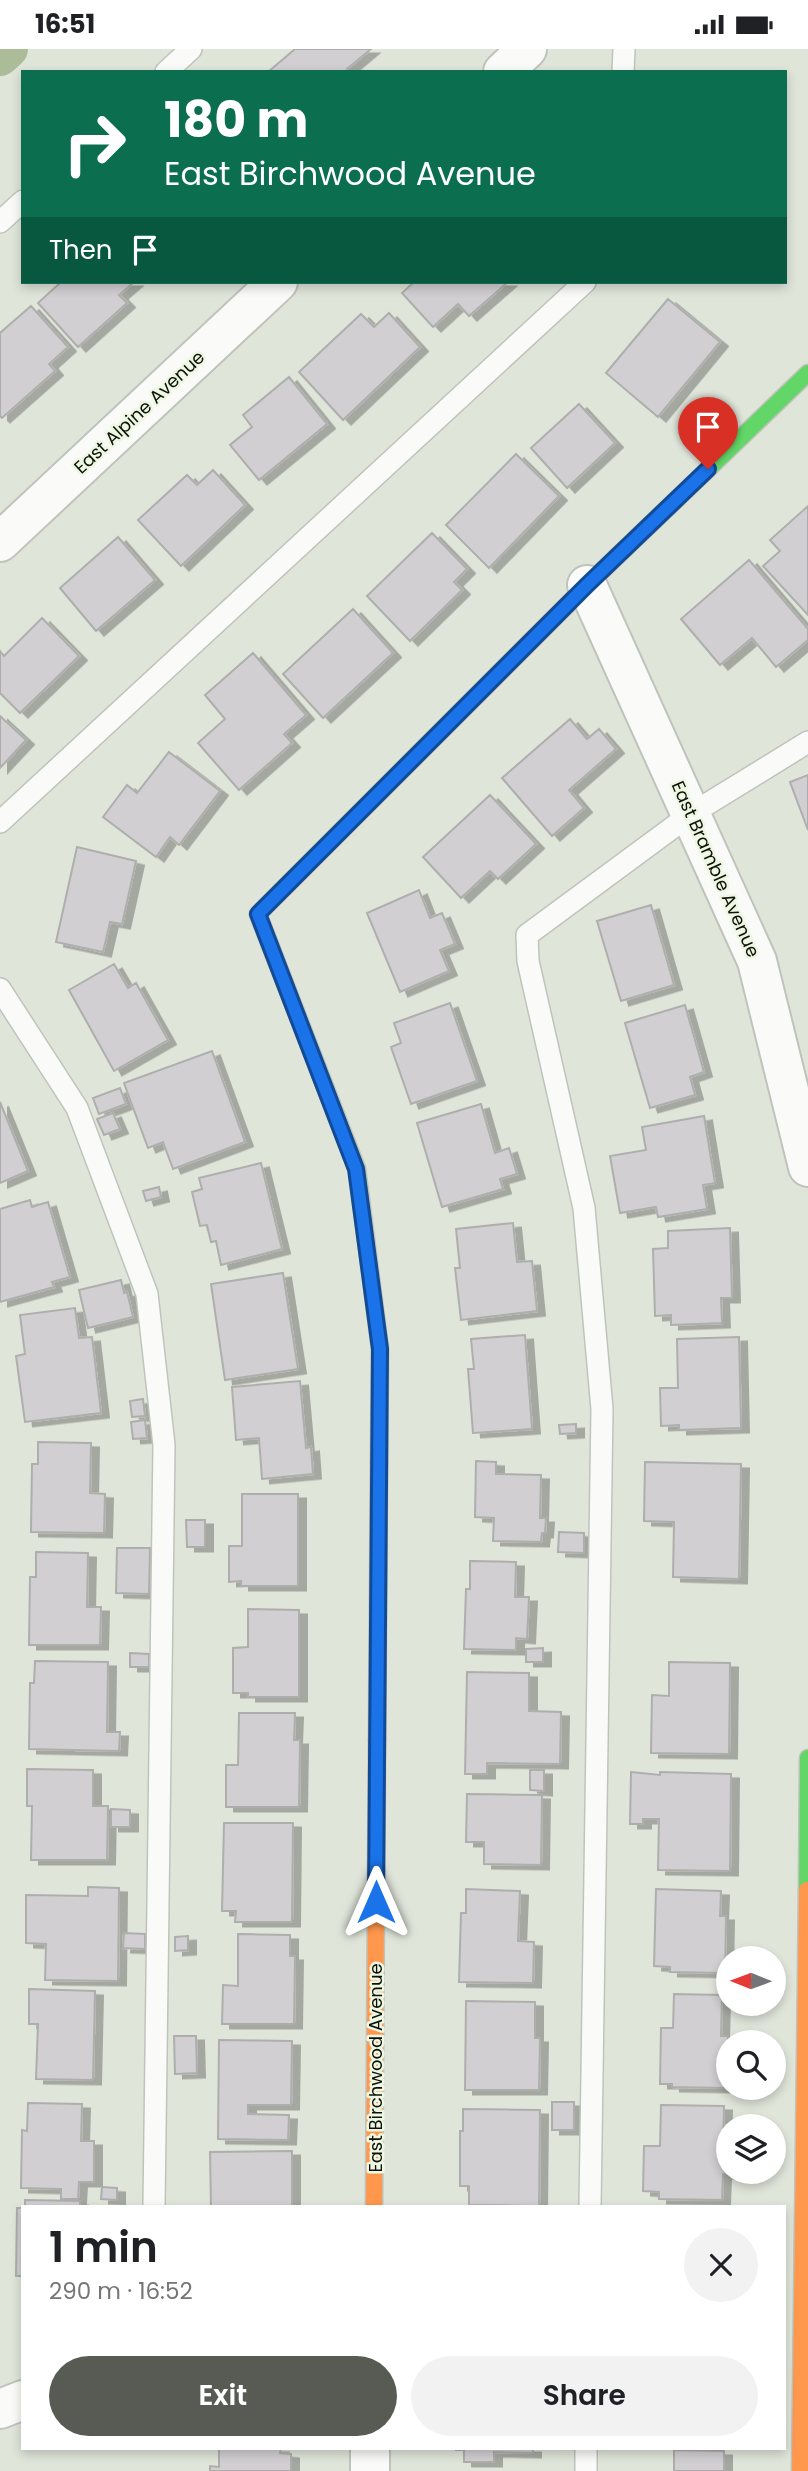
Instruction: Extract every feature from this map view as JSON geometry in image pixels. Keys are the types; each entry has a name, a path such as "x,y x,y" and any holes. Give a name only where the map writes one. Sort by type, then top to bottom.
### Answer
{"street":[{"path":"505,70 527,49"},
{"name":"East Alpine Avenue","path":"0,542 276,284"},
{"name":"East Birchwood Avenue","path":"374,2205 380,1349 356,1169 258,914 587,585 808,373"},
{"name":"East Bramble Avenue","path":"587,585 757,961 808,1167"},
{"path":"800,2471 798,2257 808,1758"},
{"path":"0,2409 21,2401"},
{"path":"370,2450 370,2471"}],"lane":[{"path":"168,70 191,49"},
{"path":"623,70 624,49"},
{"path":"0,222 21,203"},
{"path":"0,822 583,284"},
{"path":"590,2205 602,1409 584,1208 528,961 527,935 691,814 808,742"},
{"path":"0,989 77,1108 147,1294 164,1445 154,2205"},
{"path":"586,2450 586,2471"}],"building":[{"path":"295,49 371,49 348,70 270,70"},
{"path":"59,284 132,284 119,295 127,303 78,347 38,303"},
{"path":"412,284 506,284 469,316 458,304 433,327 402,293"},
{"path":"668,299 720,342 658,417 606,373"},
{"path":"31,306 68,347 49,364 55,371 2,418 0,333"},
{"path":"389,313 420,347 343,420 299,372 361,314 374,327"},
{"path":"289,377 327,424 259,480 230,445 252,427 243,415"},
{"path":"579,404 615,443 567,488 531,448"},
{"path":"516,454 559,496 489,568 446,525"},
{"path":"213,470 245,505 181,566 138,520 187,475 197,485"},
{"path":"808,506 808,615 763,566 780,551 770,540"},
{"path":"432,533 467,569 454,582 462,590 410,641 367,596"},
{"path":"118,537 155,580 96,631 60,588"},
{"path":"749,560 808,629 808,640 776,667 752,638 720,665 681,619"},
{"path":"353,609 393,653 323,718 283,674"},
{"path":"42,618 79,656 20,713 0,693 0,651 4,656"},
{"path":"253,653 306,715 284,734 292,743 239,790 198,743 225,719 205,695"},
{"path":"0,716 26,740 0,768"},
{"path":"570,719 587,739 599,729 616,749 569,790 584,808 552,836 502,778"},
{"path":"169,752 220,791 179,845 170,837 156,857 103,817 127,785 137,793"},
{"path":"808,775 808,830 790,782"},
{"path":"490,795 536,844 498,879 490,871 461,898 423,857"},
{"path":"77,847 136,861 122,924 110,922 103,952 56,942"},
{"path":"419,890 430,918 442,913 455,944 440,950 449,971 400,992 367,913"},
{"path":"651,905 674,985 621,1001 597,921"},
{"path":"114,964 128,988 136,983 168,1040 114,1071 69,990"},
{"path":"450,1003 477,1081 411,1104 391,1047 401,1043 394,1023"},
{"path":"685,1005 704,1072 690,1077 695,1095 650,1108 625,1023"},
{"path":"212,1051 245,1142 173,1169 163,1142 148,1148 124,1083"},
{"path":"120,1088 126,1104 99,1114 93,1098"},
{"path":"0,1102 28,1171 0,1183"},
{"path":"481,1104 495,1153 509,1148 517,1174 500,1179 503,1189 442,1207 417,1123"},
{"path":"113,1113 120,1129 104,1135 97,1119"},
{"path":"704,1116 715,1183 703,1185 707,1209 658,1217 656,1207 620,1213 610,1156 646,1150 642,1127"},
{"path":"261,1163 282,1249 221,1265 216,1241 211,1242 207,1225 200,1226 192,1192 202,1189 199,1178"},
{"path":"159,1187 161,1197 146,1201 143,1191"},
{"path":"30,1200 32,1207 48,1202 70,1277 52,1282 54,1287 0,1302 0,1209"},
{"path":"513,1223 517,1262 532,1261 537,1311 461,1320 455,1268 460,1268 456,1229"},
{"path":"730,1228 732,1298 721,1298 722,1323 671,1325 671,1315 655,1316 653,1249 668,1248 668,1231"},
{"path":"283,1273 298,1369 225,1380 211,1284"},
{"path":"121,1280 133,1317 88,1328 79,1290"},
{"path":"75,1308 79,1338 92,1337 101,1413 25,1422 16,1356 25,1354 20,1315"},
{"path":"525,1335 532,1429 473,1433 468,1369 474,1369 471,1339"},
{"path":"739,1337 741,1428 679,1430 679,1425 661,1426 660,1388 678,1388 677,1339"},
{"path":"300,1381 306,1448 311,1447 313,1474 262,1479 259,1438 236,1440 232,1387"},
{"path":"143,1399 145,1416 132,1417 130,1401"},
{"path":"145,1420 147,1438 133,1439 131,1422"},
{"path":"576,1424 576,1433 560,1434 559,1425"},
{"path":"38,1442 91,1443 90,1493 105,1494 104,1533 31,1532 32,1464 38,1464"},
{"path":"476,1461 496,1462 496,1474 541,1475 540,1518 546,1518 541,1542 493,1541 494,1518 475,1517"},
{"path":"645,1462 741,1464 739,1579 673,1577 674,1522 644,1521"},
{"path":"242,1494 298,1494 298,1586 241,1586 241,1581 229,1582 229,1546 242,1546"},
{"path":"186,1520 205,1520 205,1547 187,1547"},
{"path":"559,1532 584,1533 584,1553 558,1552"},
{"path":"117,1548 150,1548 149,1594 116,1593"},
{"path":"36,1552 88,1553 87,1607 101,1607 100,1645 29,1645 30,1577 36,1577"},
{"path":"470,1561 516,1562 515,1597 529,1597 527,1639 516,1638 516,1650 464,1649"},
{"path":"248,1609 299,1610 299,1697 248,1697 248,1693 233,1693 233,1648 248,1647"},
{"path":"543,1648 543,1662 526,1662 526,1649"},
{"path":"130,1653 149,1654 149,1667 130,1667"},
{"path":"35,1661 108,1662 107,1732 120,1732 119,1751 29,1749 30,1683 34,1683"},
{"path":"669,1662 730,1663 729,1754 651,1753 652,1695 669,1696"},
{"path":"467,1672 529,1673 529,1711 561,1712 560,1764 487,1763 487,1774 465,1774"},
{"path":"239,1713 295,1713 294,1740 300,1740 299,1807 226,1807 226,1765 238,1765"},
{"path":"27,1769 93,1770 93,1806 108,1806 107,1860 31,1860 32,1806 27,1806"},
{"path":"530,1770 544,1770 544,1791 530,1790"},
{"path":"631,1772 660,1775 660,1772 731,1774 730,1871 658,1870 659,1819 643,1819 643,1824 630,1824"},
{"path":"467,1794 542,1795 541,1865 484,1864 484,1842 466,1842"},
{"path":"111,1809 130,1810 130,1827 111,1827"},
{"path":"224,1823 293,1823 292,1922 235,1922 236,1911 222,1911"},
{"path":"88,1887 119,1888 118,1981 45,1980 46,1944 26,1943 26,1895 88,1896"},
{"path":"466,1889 520,1891 518,1941 534,1942 533,1983 459,1982 461,1913 466,1913"},
{"path":"656,1889 721,1891 720,1916 726,1916 725,1946 716,1946 716,1973 670,1972 670,1967 654,1966"},
{"path":"124,1933 145,1934 145,1949 123,1948"},
{"path":"238,1934 290,1935 290,1956 295,1956 294,2024 222,2024 223,1985 238,1986"},
{"path":"188,1936 188,1950 175,1951 175,1937"},
{"path":"29,1989 95,1991 93,2080 36,2079 38,2024 29,2024"},
{"path":"674,1994 716,1995 716,2016 721,2016 721,2030 716,2030 716,2088 672,2087 672,2084 660,2084 661,2028 673,2028"},
{"path":"466,2001 535,2002 535,2038 540,2038 539,2090 465,2090"},
{"path":"174,2036 196,2036 197,2073 175,2074"},
{"path":"219,2040 292,2041 291,2105 248,2105 248,2114 289,2115 288,2140 218,2139"},
{"path":"552,2102 574,2102 574,2130 552,2130"},
{"path":"28,2103 82,2104 81,2141 94,2141 94,2182 79,2182 78,2199 61,2199 61,2189 21,2188 22,2130 27,2131"},
{"path":"661,2105 724,2106 724,2114 716,2114 716,2184 723,2184 722,2200 659,2199 659,2192 643,2191 644,2146 660,2146"},
{"path":"463,2109 540,2110 539,2205 469,2205 469,2186 460,2186 460,2131 463,2131"},
{"path":"292,2151 292,2205 211,2205 210,2152"},
{"path":"102,2187 117,2188 117,2200 101,2199"},
{"path":"25,2200 80,2201 80,2205 25,2205"},
{"path":"17,2208 21,2208 21,2276 16,2276"},
{"path":"219,2450 281,2450 280,2453 291,2454 291,2471 210,2471 210,2466 219,2467"},
{"path":"464,2450 533,2450 533,2453 494,2452 494,2462 464,2462"},
{"path":"674,2450 724,2451 724,2471 674,2471"}],"waterway":[{"path":"0,57 9,49"}],"traffic: fast":[{"path":"702,475 808,373"},
{"path":"285,887 258,914 357,1169 380,1349 379,1463"},
{"path":"807,1890 808,1758"}],"traffic: slow":[{"path":"285,887 587,585 702,475"},
{"path":"374,2205 377,1740"},
{"path":"800,2471 807,1890"}],"traffic: jam":[{"path":"377,1740 379,1463"}],"route":[{"path":"376,1902 380,1349 356,1169 258,914 587,585 708,469"}]}
